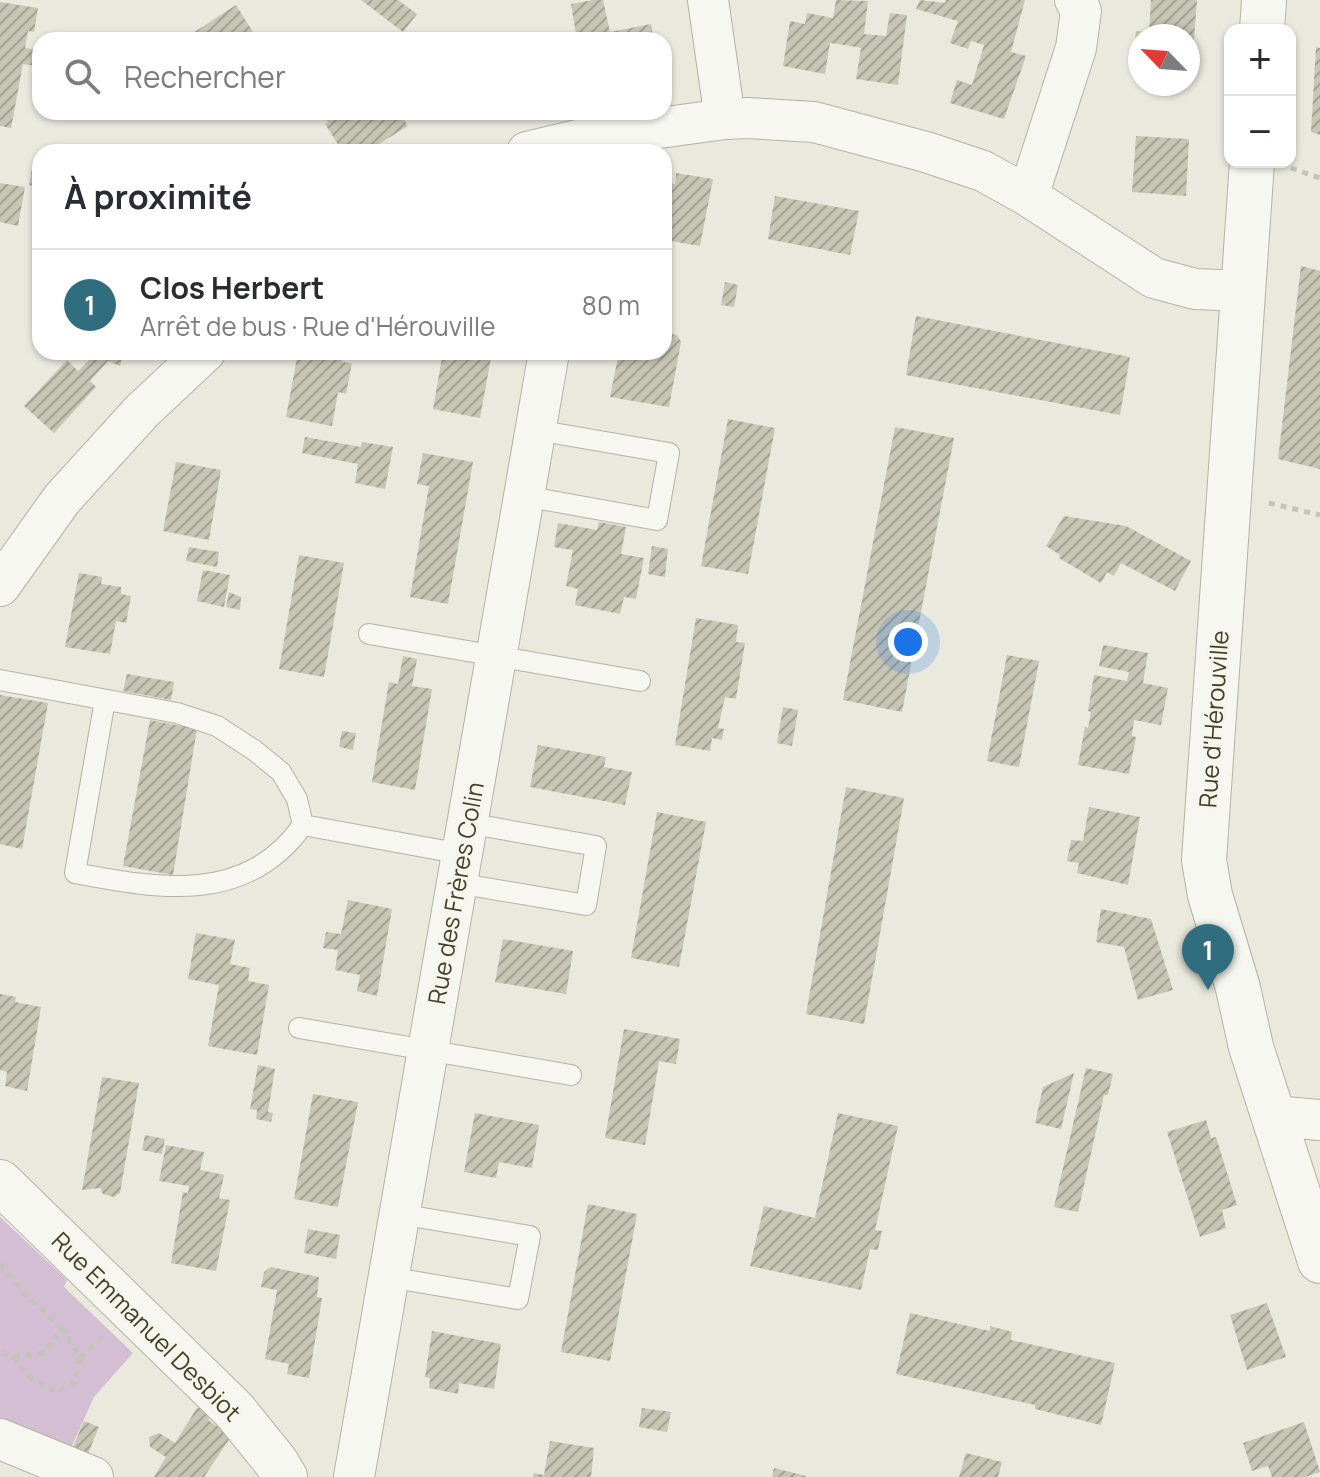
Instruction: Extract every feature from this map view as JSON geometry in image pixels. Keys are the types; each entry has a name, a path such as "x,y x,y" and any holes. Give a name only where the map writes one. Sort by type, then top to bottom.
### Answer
{"street":[{"path":"708,0 725,119"},
{"path":"1028,196 1076,48 1081,11 1075,0"},
{"path":"1262,24 1264,0"},
{"path":"590,144 725,119 814,122 983,171 1028,196 1154,278 1195,289 1244,291"},
{"name":"Rue d'Hérouville","path":"1264,168 1244,291 1204,860 1210,895 1238,988 1251,1047 1320,1261"},
{"path":"0,586 62,499 142,411 196,360"},
{"name":"Rue des Frères Colin","path":"354,1477 548,360"},
{"path":"1274,1116 1320,1120"},
{"name":"Rue Emmanuel Desbiot","path":"0,1182 234,1410 285,1472"},
{"name":"Rue des Frères Colin","path":"329,1477 361,1434"},
{"path":"0,1439 93,1477"}],"lane":[{"path":"524,496 657,520 665,480 669,453 536,430"},
{"path":"369,634 640,681"},
{"path":"0,680 177,713 217,726 281,772 297,799 303,825 288,847 263,867 188,888 145,885 75,873 105,700"},
{"path":"303,825 462,853 586,905 596,846 462,853"},
{"path":"299,1028 571,1075"},
{"path":"388,1277 518,1299 530,1236 399,1214"}],"path":[{"path":"1283,168 1320,178"},
{"path":"1264,502 1320,515"},
{"path":"0,1264 28,1297 62,1329 80,1357"},
{"path":"0,1352 12,1356 44,1353 62,1329"},
{"path":"12,1356 31,1378 58,1392 75,1382 80,1357 106,1334"}],"shaded area":[{"path":"0,1217 67,1280 64,1287 133,1353 94,1397 70,1450 0,1420"}],"building":[{"path":"361,0 398,0 417,14 403,32"},
{"path":"603,0 610,32 576,32 571,4"},
{"path":"836,0 868,1 864,34 886,36 890,13 907,15 898,85 856,79 861,48 845,45 830,43 825,74 783,66 790,21 805,24 807,13 833,18"},
{"path":"920,0 945,3 946,0 1025,0 1011,52 1026,56 1004,119 950,103 957,80 972,85 984,45 971,41 968,49 950,43 958,21 916,9"},
{"path":"1151,0 1197,0 1195,24 1150,24"},
{"path":"0,2 38,8 34,32 28,31 25,48 32,49 32,65 23,64 11,128 0,126"},
{"path":"236,5 253,32 194,32"},
{"path":"651,24 652,32 610,32"},
{"path":"1316,47 1320,48 1320,135 1311,132"},
{"path":"327,120 404,120 408,126 379,144 338,144 325,124"},
{"path":"1136,136 1189,139 1186,196 1132,192"},
{"path":"676,173 713,179 700,246 672,241 672,183 675,184"},
{"path":"0,183 25,187 18,226 0,222"},
{"path":"775,196 859,211 850,255 768,239"},
{"path":"1301,266 1320,271 1320,469 1278,459"},
{"path":"725,282 738,285 734,307 721,305"},
{"path":"916,316 1130,357 1120,415 906,375"},
{"path":"672,334 677,335 681,342 669,407 610,397 617,360 672,360"},
{"path":"67,360 78,371 89,360 122,360 120,366 108,361 90,381 96,387 54,433 24,406"},
{"path":"297,360 342,360 352,363 346,394 338,392 332,426 286,417"},
{"path":"442,360 491,360 480,418 433,409"},
{"path":"728,419 775,428 748,574 701,566"},
{"path":"895,427 954,438 902,712 843,700"},
{"path":"305,437 361,447 362,442 393,447 385,489 355,483 358,464 302,453"},
{"path":"423,453 473,462 448,604 410,597 429,486 417,484"},
{"path":"176,462 221,470 209,540 163,531"},
{"path":"1064,516 1126,526 1191,561 1175,591 1121,563 1114,576 1107,572 1101,583 1059,558 1060,555 1046,546"},
{"path":"599,522 626,527 621,554 644,558 636,599 624,597 620,614 575,605 578,589 566,586 573,550 554,547 558,523 597,530"},
{"path":"652,546 668,549 665,577 648,574"},
{"path":"189,547 219,552 217,567 186,561"},
{"path":"299,555 344,563 324,677 279,669"},
{"path":"203,570 230,575 224,607 197,601"},
{"path":"79,573 102,577 101,584 121,587 121,594 131,596 126,623 116,621 110,654 65,647"},
{"path":"229,592 241,597 240,610 226,607"},
{"path":"696,618 738,625 736,642 745,643 736,699 725,697 718,728 724,729 722,740 712,738 710,751 675,745"},
{"path":"1103,645 1148,653 1143,683 1168,688 1161,725 1134,720 1132,736 1136,737 1129,774 1078,765 1091,712 1088,711 1094,675 1127,681 1129,672 1099,666"},
{"path":"1007,655 1039,661 1019,767 987,761"},
{"path":"403,656 417,659 412,686 432,689 415,790 372,782 389,682 398,684"},
{"path":"127,674 174,682 171,700 123,691"},
{"path":"0,695 48,703 22,849 0,844"},
{"path":"783,707 798,710 792,746 777,743"},
{"path":"150,720 197,729 173,875 123,866"},
{"path":"342,731 356,733 353,750 339,747"},
{"path":"538,745 606,757 604,767 632,772 625,805 530,787"},
{"path":"846,787 904,798 864,1024 806,1014"},
{"path":"1089,807 1140,817 1128,885 1077,873 1079,863 1067,861 1071,840 1083,841"},
{"path":"657,812 706,822 679,967 631,958"},
{"path":"348,900 392,909 377,996 357,991 360,975 335,970 338,950 323,948 326,932 341,934"},
{"path":"1101,909 1151,919 1173,990 1138,1000 1124,947 1096,942"},
{"path":"196,933 235,940 230,964 250,968 248,981 269,985 257,1055 208,1046 219,985 188,979"},
{"path":"503,939 573,951 566,994 495,982"},
{"path":"0,994 16,997 15,1002 41,1007 27,1091 5,1086 7,1072 0,1070"},
{"path":"624,1029 680,1039 676,1064 659,1061 645,1145 605,1138"},
{"path":"258,1065 275,1069 268,1112 273,1113 271,1122 256,1119 257,1110 250,1109"},
{"path":"1086,1068 1113,1074 1108,1095 1104,1095 1078,1212 1054,1207"},
{"path":"1074,1073 1061,1129 1035,1123 1043,1087"},
{"path":"102,1077 139,1083 120,1193 114,1197 103,1194 100,1188 82,1190"},
{"path":"313,1094 358,1102 338,1207 294,1199"},
{"path":"475,1113 539,1125 532,1168 499,1162 496,1178 464,1172"},
{"path":"838,1113 898,1126 875,1230 882,1231 878,1250 870,1249 861,1290 750,1266 764,1206 815,1218"},
{"path":"1206,1120 1211,1138 1216,1137 1237,1205 1222,1210 1226,1228 1200,1237 1167,1132"},
{"path":"145,1135 165,1139 162,1154 142,1150"},
{"path":"166,1145 204,1152 200,1170 224,1175 219,1198 230,1200 216,1271 171,1263 183,1192 188,1193 189,1186 159,1181"},
{"path":"588,1204 637,1214 610,1361 561,1352"},
{"path":"308,1229 340,1235 336,1259 304,1253"},
{"path":"271,1267 319,1277 317,1297 322,1298 309,1378 287,1374 289,1364 265,1359 277,1290 261,1287 264,1272"},
{"path":"1267,1303 1286,1357 1247,1370 1230,1315"},
{"path":"910,1313 990,1331 990,1326 1012,1332 1011,1340 1115,1363 1101,1425 1035,1409 1035,1405 896,1374"},
{"path":"432,1331 501,1344 494,1389 459,1383 458,1394 429,1388 430,1378 425,1377"},
{"path":"207,1407 209,1421 232,1435 204,1477 154,1477 166,1457 150,1447 149,1437 159,1433 175,1443 197,1408"},
{"path":"642,1408 671,1412 667,1432 639,1427"},
{"path":"84,1421 99,1427 87,1456 72,1449"},
{"path":"1304,1422 1320,1472 1305,1477 1272,1477 1268,1466 1252,1471 1243,1443"},
{"path":"550,1441 594,1448 591,1477 533,1477 534,1473 544,1475"},
{"path":"966,1453 1002,1462 998,1477 959,1477"},
{"path":"774,1468 806,1476 806,1477 772,1477"}],"place":[{"name":"Clos Herbert","path":"1208,990"}]}
